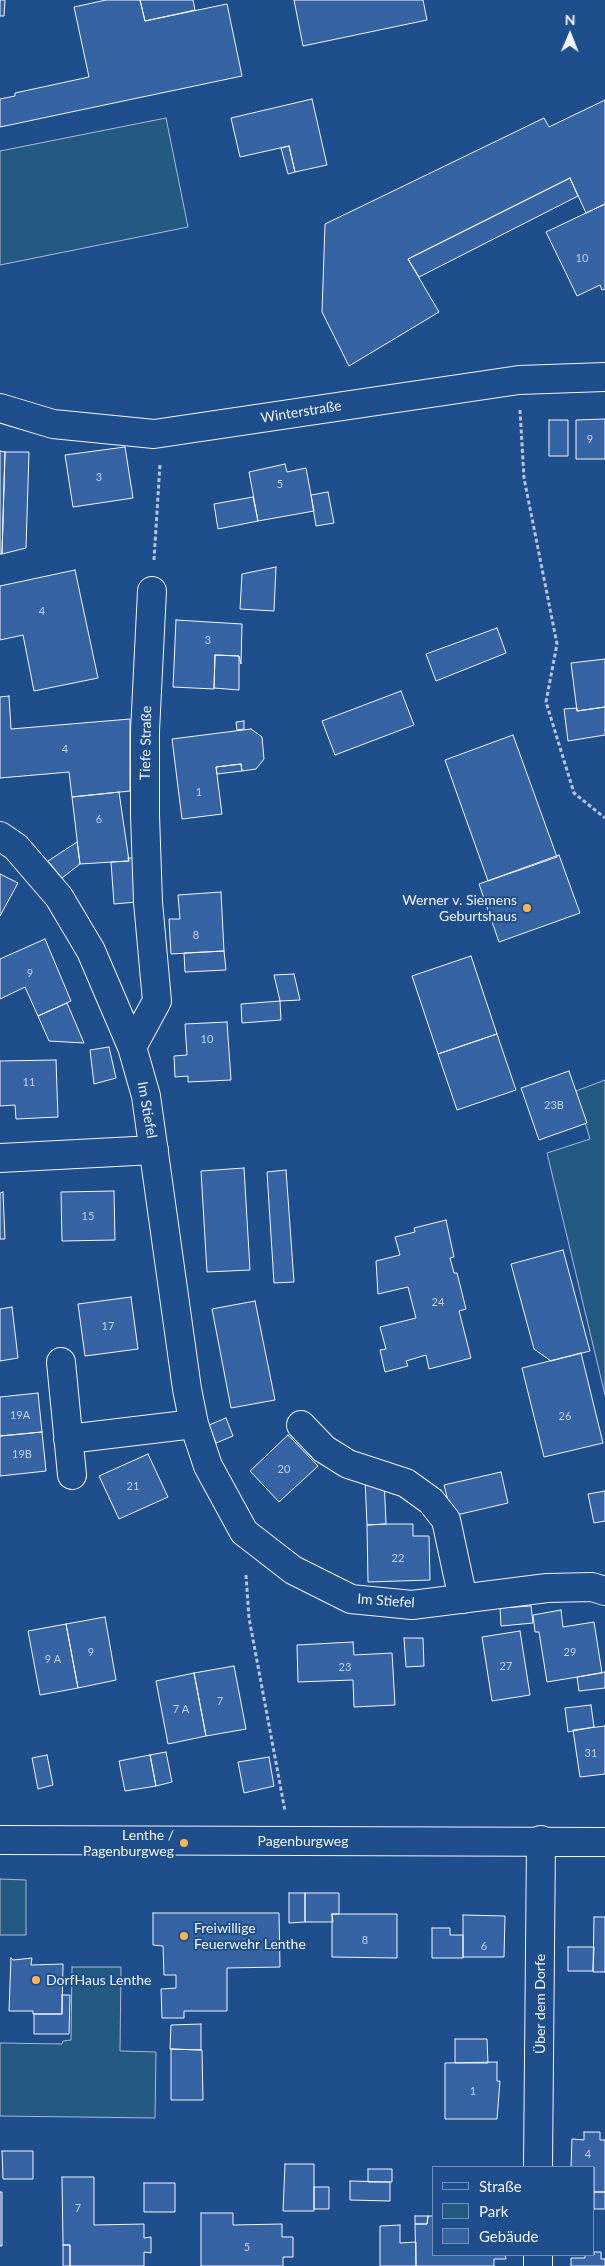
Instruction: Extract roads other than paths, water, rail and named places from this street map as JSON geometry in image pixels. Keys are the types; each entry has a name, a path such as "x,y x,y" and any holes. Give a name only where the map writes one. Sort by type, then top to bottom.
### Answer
{"street":[{"name":"Winterstraße","path":"0,408 53,424 154,434 519,380 605,377"},
{"name":"Tiefe Straße","path":"132,1047 157,1000 148,902 145,815 145,731 152,591"},
{"name":"Im Stiefel","path":"0,836 16,847 59,897 90,951 132,1047 146,1096 187,1389 194,1424 208,1466 244,1532 293,1570 351,1599 412,1605 547,1588 592,1587 605,1591"},
{"path":"0,1158 154,1150"},
{"path":"60,1362 72,1475"},
{"path":"68,1438 194,1424"},
{"path":"301,1425 324,1449 348,1464 406,1484 421,1493 439,1509 446,1520 463,1599"},
{"name":"Pagenburgweg","path":"0,1840 541,1840 605,1842"},
{"name":"Über dem Dorfe","path":"538,2166 541,1840"}],"place":[{"name":"Werner v. Siemens Geburtshaus","path":"527,908"},
{"name":"Lenthe / Pagenburgweg","path":"184,1843"},
{"name":"Freiwillige Feuerwehr Lenthe","path":"184,1936"},
{"name":"DorfHaus Lenthe","path":"36,1980"}]}
